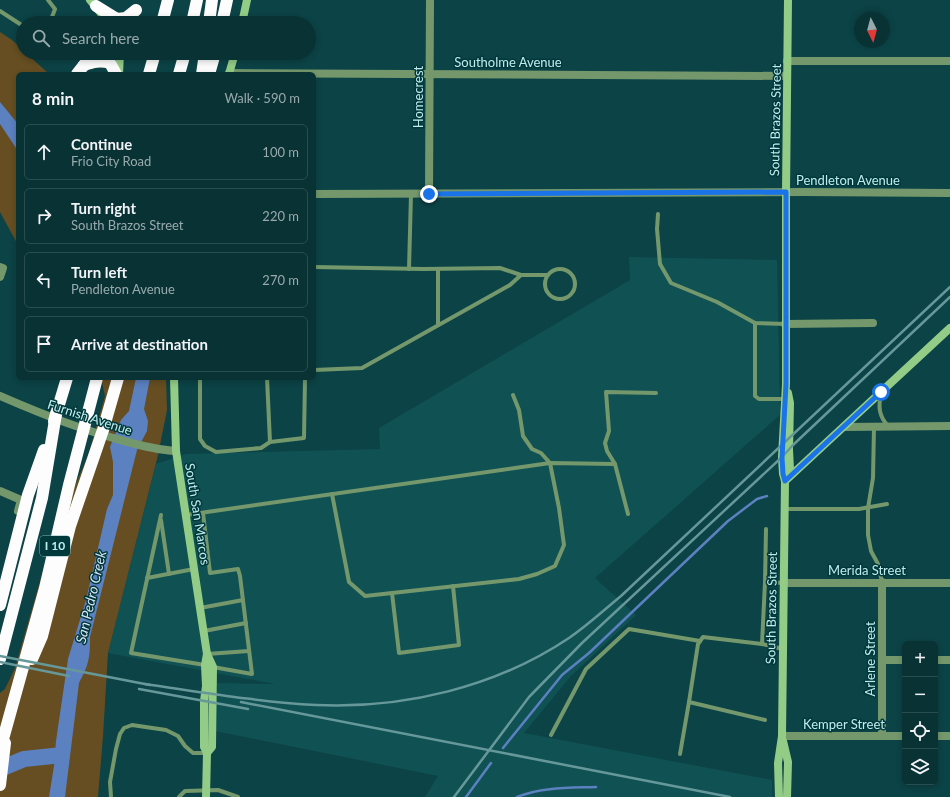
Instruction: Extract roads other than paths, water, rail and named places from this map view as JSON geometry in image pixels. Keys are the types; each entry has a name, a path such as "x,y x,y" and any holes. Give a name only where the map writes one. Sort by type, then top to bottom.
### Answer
{"highway":[{"path":"164,16 168,0"},
{"path":"194,16 197,0"},
{"path":"210,16 212,0"},
{"path":"224,16 227,0"},
{"path":"93,3 112,16"},
{"path":"128,16 138,5"},
{"path":"134,16 138,5"},
{"path":"80,69 88,60"},
{"path":"80,69 94,60"},
{"path":"149,72 152,60"},
{"path":"180,72 183,60"},
{"path":"202,72 204,60"},
{"path":"210,72 213,60"},
{"path":"80,69 94,61 103,61 110,63 117,72"},
{"path":"0,659 42,498 62,380"},
{"path":"0,603 28,496 66,380"},
{"name":"I 10","path":"0,750 43,595 96,380"},
{"path":"0,785 9,718 42,636 70,526 103,430 117,380"}],"street":[{"path":"244,16 247,0"},
{"name":"Homecrest","path":"429,194 430,0"},
{"name":"South Brazos Street","path":"779,797 778,763 782,736 784,583 785,481 782,458 786,384 785,324 788,0"},
{"path":"93,3 103,16"},
{"path":"118,72 119,60"},
{"path":"230,72 233,60"},
{"path":"787,61 950,61"},
{"name":"Southolme Avenue","path":"316,74 787,76"},
{"name":"Pendleton Avenue","path":"316,194 786,192 950,193"},
{"path":"0,267 3,268 0,277"},
{"path":"785,324 873,323"},
{"path":"785,481 950,328"},
{"name":"South San Marcos","path":"174,380 176,451 209,666 212,747 207,753 206,794"},
{"name":"South Brazos Street","path":"785,481 790,469 790,403 786,384"},
{"name":"Furnish Avenue","path":"0,396 93,433 163,450 176,451"},
{"path":"845,427 950,426"},
{"path":"0,491 21,500 1,581"},
{"name":"Arlene Street","path":"882,582 882,736"},
{"name":"Merida Street","path":"784,583 950,583"},
{"path":"883,660 902,660"},
{"path":"938,660 950,660"},
{"name":"South Brazos Street","path":"782,736 788,762 787,797"},
{"name":"Kemper Street","path":"782,736 902,736"},
{"path":"938,736 950,736"}],"lane":[{"path":"48,0 55,9 52,16"},
{"path":"0,11 16,21"},
{"path":"409,269 411,194"},
{"path":"658,214 657,228 660,264 672,283 717,302 755,323 785,324"},
{"path":"316,267 409,269 500,268 521,275 548,275 562,269 571,273 575,282 573,292 566,298 561,299 552,296 546,289 546,279 548,275"},
{"path":"438,269 438,325"},
{"path":"316,370 362,368 510,285 521,275"},
{"path":"755,323 755,396 759,399 784,399"},
{"path":"200,380 200,438 205,446 216,452 261,448 270,442 304,438 304,380"},
{"path":"267,380 270,442"},
{"path":"628,514 615,464 607,451 605,443 609,430 606,392 656,393"},
{"path":"881,392 878,404 880,414 883,421 888,426"},
{"path":"332,494 349,582 365,596 519,579 537,574 555,566 564,545 559,508 550,463 541,453 532,449 522,436 519,410 513,395"},
{"path":"874,426 873,478 868,508 868,535 871,551 878,564 882,582"},
{"path":"186,515 550,463 615,464"},
{"path":"784,509 859,509 887,504"},
{"path":"169,574 161,515 131,652 252,674 238,569 210,573 203,513"},
{"path":"762,644 766,529"},
{"path":"147,578 194,569"},
{"path":"765,582 784,583"},
{"path":"392,593 400,653 459,645 453,586"},
{"path":"200,608 243,600"},
{"path":"204,631 246,624"},
{"path":"551,735 586,669 629,629 700,641"},
{"path":"680,754 698,644 703,637 762,644 783,650"},
{"path":"207,654 250,651"},
{"path":"689,702 765,720"},
{"path":"111,797 110,782 116,749 120,734 124,728 132,725 166,730 178,736 184,746 193,753 207,753"},
{"path":"178,797 184,791 206,794 218,790 238,797"}],"water":[{"path":"0,102 16,122 16,148 0,124"},
{"path":"136,380 150,380 144,409 148,421 147,431 137,450 90,637 88,661 79,683 65,797 49,797 68,659 86,600 107,509 113,495 113,462 110,447 121,420 129,411"}],"waterway":[{"path":"503,748 562,675 589,653 728,521 757,499 767,496"},
{"name":"San Pedro Creek","path":"0,769 24,759 62,755"},
{"path":"466,797 491,763"},
{"path":"517,797 536,791 596,787"}],"railway":[{"path":"145,684 273,702 316,705 349,705 382,703 448,691 480,682 511,670 541,655 569,638 621,596 950,287"},
{"path":"454,797 529,697 582,643 782,457 950,297"},
{"path":"0,656 150,685"},
{"path":"0,662 69,676"},
{"path":"139,689 248,709"},
{"path":"241,702 730,797"}]}
